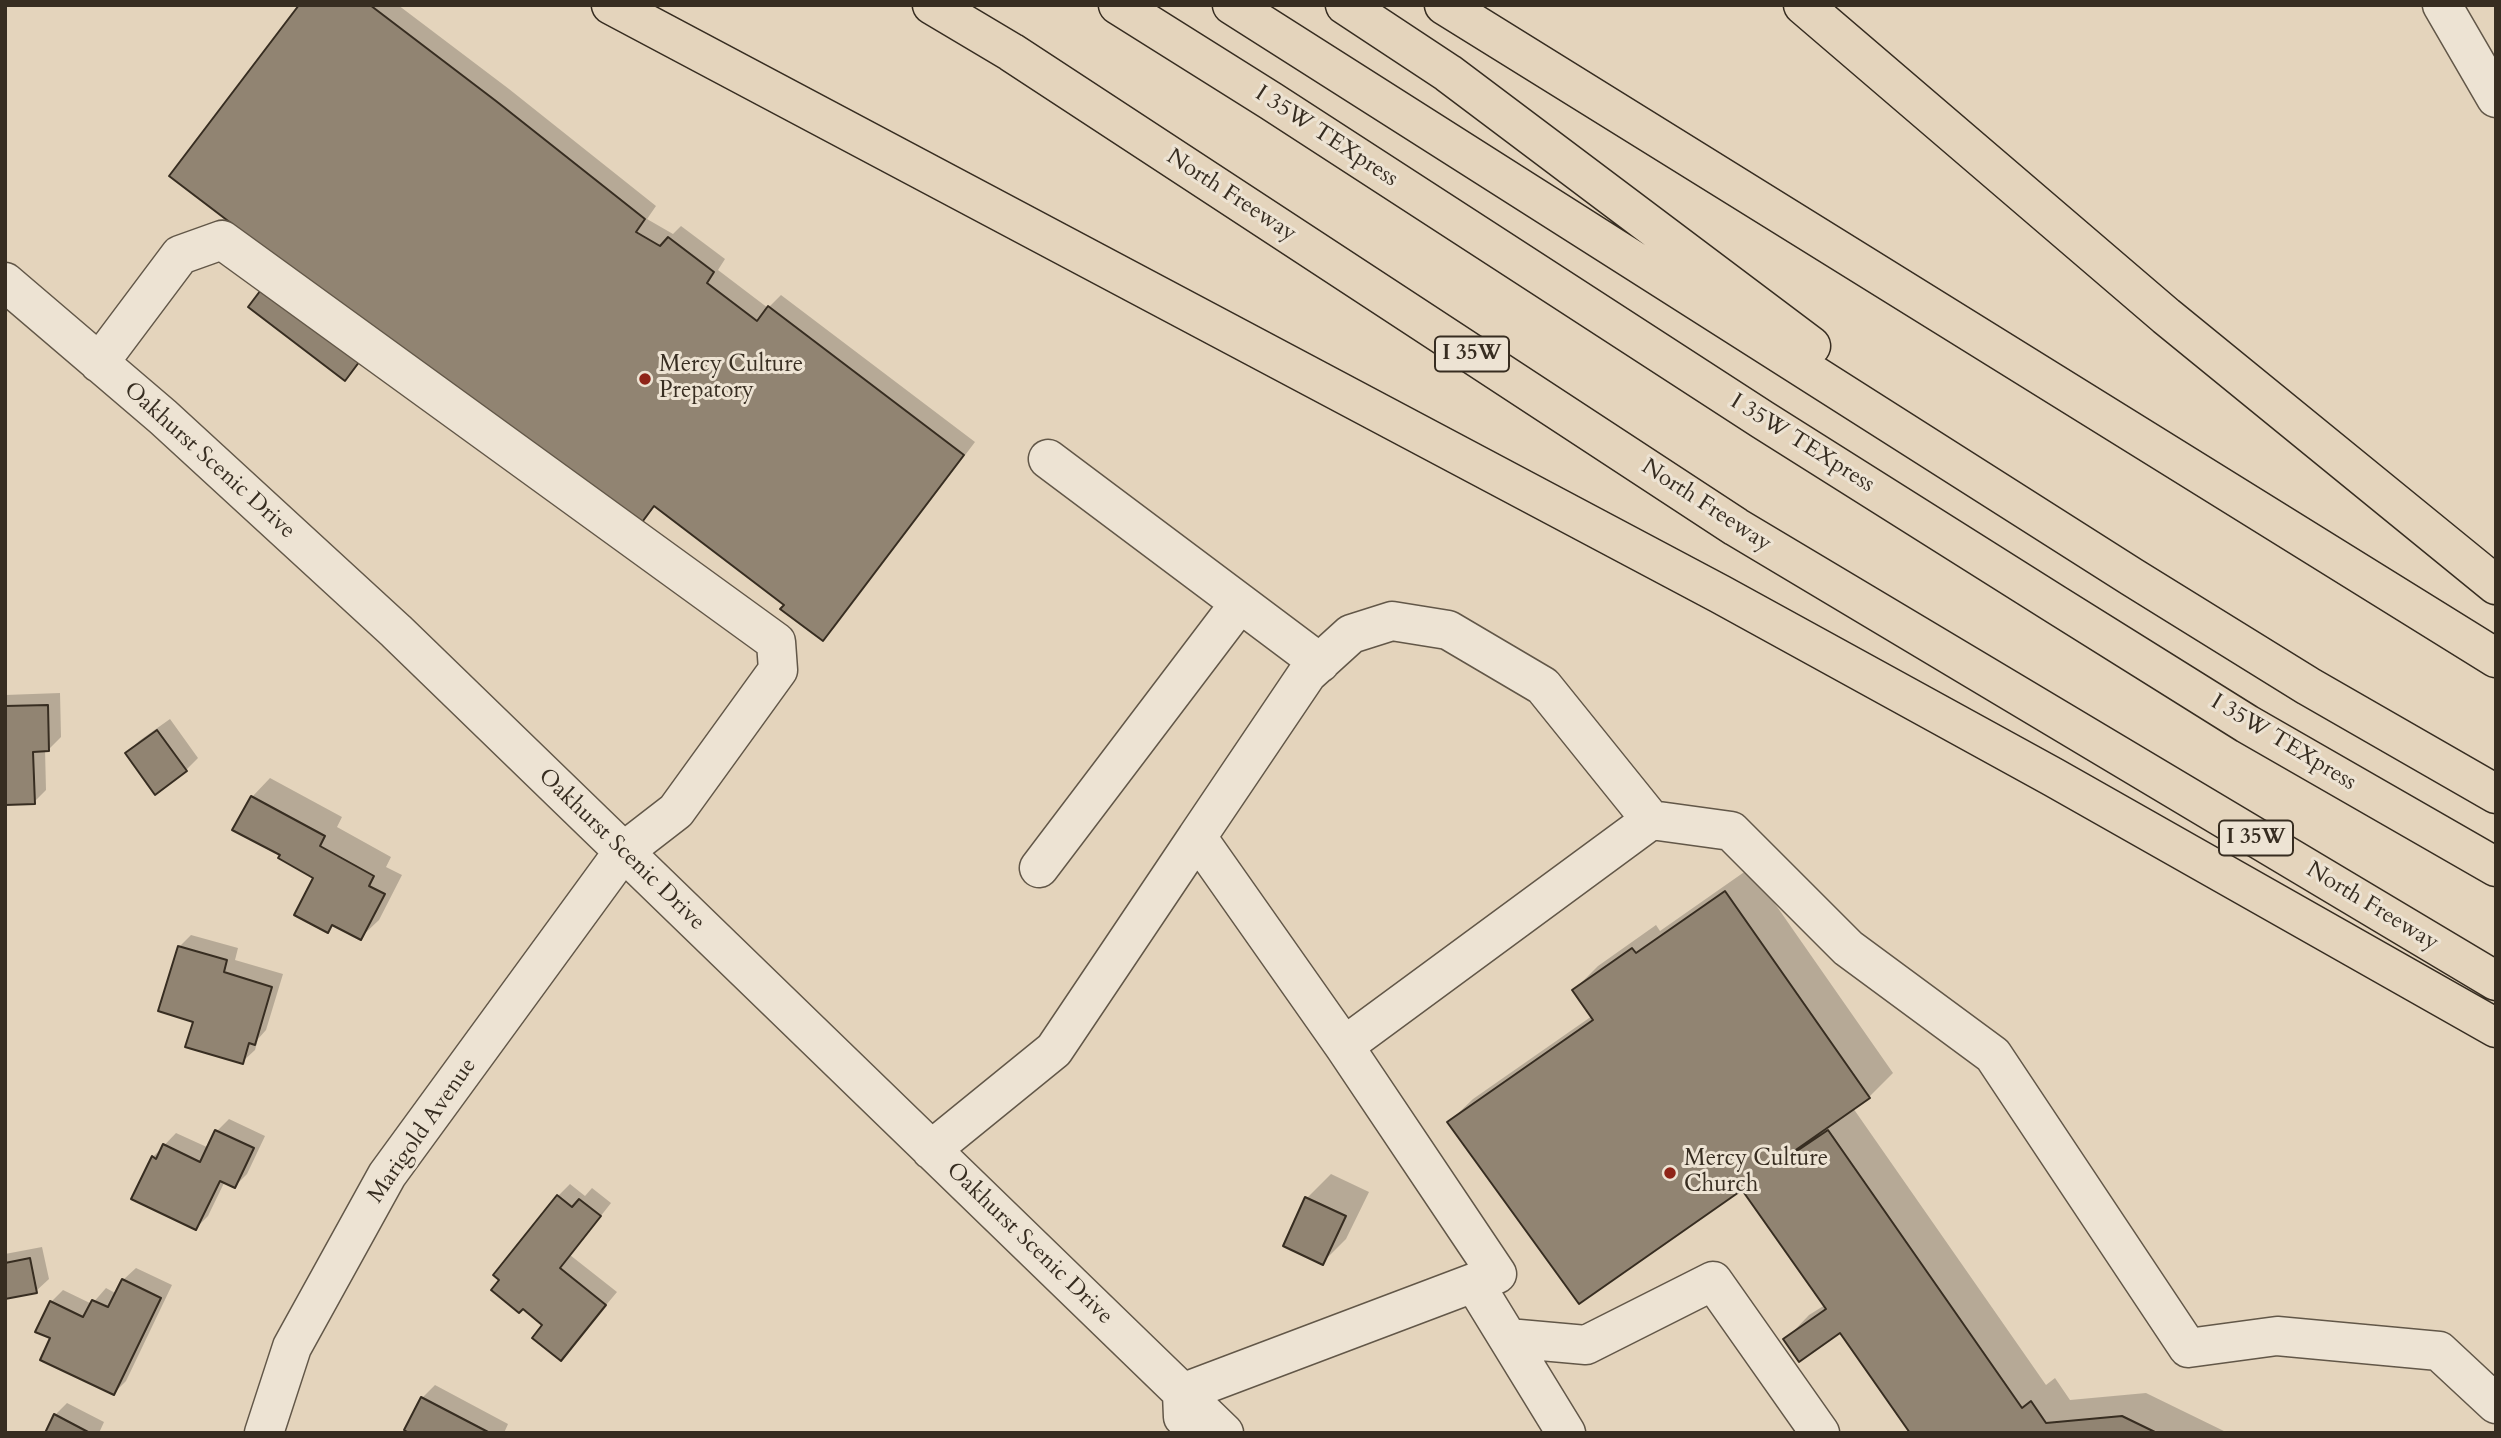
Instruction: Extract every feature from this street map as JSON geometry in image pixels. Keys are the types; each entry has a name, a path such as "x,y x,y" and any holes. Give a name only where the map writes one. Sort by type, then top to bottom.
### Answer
{"highway":[{"path":"611,5 1708,587 2053,777 2496,1028"},
{"name":"North Freeway","path":"932,5 1011,52 1737,527 2496,981"},
{"name":"I 35W TEXpress","path":"1118,5 1763,420 2055,604 2247,724 2496,867"},
{"path":"1232,5 2308,686 2496,794"},
{"path":"1345,5 1448,73 2039,518"},
{"path":"1444,5 2496,658"},
{"path":"1803,5 2165,316 2496,586"}],"street":[{"path":"2442,5 2496,98"},
{"name":"Marigold Avenue","path":"99,363 180,255 222,240 776,642 778,670 676,811 623,852 387,1175 292,1348 264,1433"},
{"name":"Oakhurst Scenic Drive","path":"5,282 163,417 396,631 1224,1433"},
{"path":"1048,459 1320,663"},
{"path":"1039,868 1240,603"},
{"path":"931,1150 1054,1050 1307,674 1352,634 1392,621 1448,630 1543,686 1651,820 1731,831 1848,948 1993,1055 2188,1348 2277,1336 2439,1351 2496,1404"},
{"path":"1344,1046 1651,820"},
{"path":"1184,1433 1182,1393 1497,1274 1344,1046 1197,837"},
{"path":"1508,1338 1586,1345 1713,1281 1820,1433"},
{"path":"1474,1283 1566,1433"}],"building":[{"path":"299,5 370,5 645,219 636,232 660,246 668,237 714,272 707,283 757,321 768,306 964,455 823,641 780,609 784,605 654,506 637,529 380,334 345,381 248,307 282,262 169,176"},
{"path":"48,705 49,751 33,752 35,804 5,805 5,706"},
{"path":"157,730 187,771 155,795 125,753"},
{"path":"251,796 325,836 320,846 374,876 369,886 385,894 361,940 332,925 328,933 294,915 313,878 278,858 280,855 232,830"},
{"name":"Mercy Culture Church","path":"1725,891 1870,1098 1790,1154 1828,1130 2022,1408 2031,1401 2046,1423 2122,1416 2157,1433 1910,1433 1840,1333 1799,1362 1783,1339 1826,1309 1742,1190 1579,1304 1447,1122 1593,1020 1572,990 1632,948 1636,953"},
{"path":"178,946 227,960 224,972 272,987 255,1045 249,1043 243,1064 185,1047 193,1022 158,1011"},
{"path":"215,1130 254,1148 235,1188 220,1181 196,1230 131,1199 152,1156 156,1159 163,1144 200,1162"},
{"path":"557,1195 572,1207 579,1199 601,1216 560,1268 606,1305 561,1361 532,1338 542,1325 523,1309 519,1313 491,1290 499,1280 493,1275"},
{"path":"1305,1197 1346,1216 1323,1265 1283,1246"},
{"path":"30,1258 37,1293 5,1299 5,1263"},
{"path":"122,1279 161,1298 114,1395 40,1360 50,1338 35,1332 50,1301 83,1317 92,1300 108,1307"},
{"path":"421,1397 490,1433 409,1433 404,1430"},
{"path":"54,1414 90,1433 45,1433"}],"place":[{"name":"Mercy Culture Prepatory","path":"645,379"},
{"name":"Mercy Culture Church","path":"1670,1173"}]}
